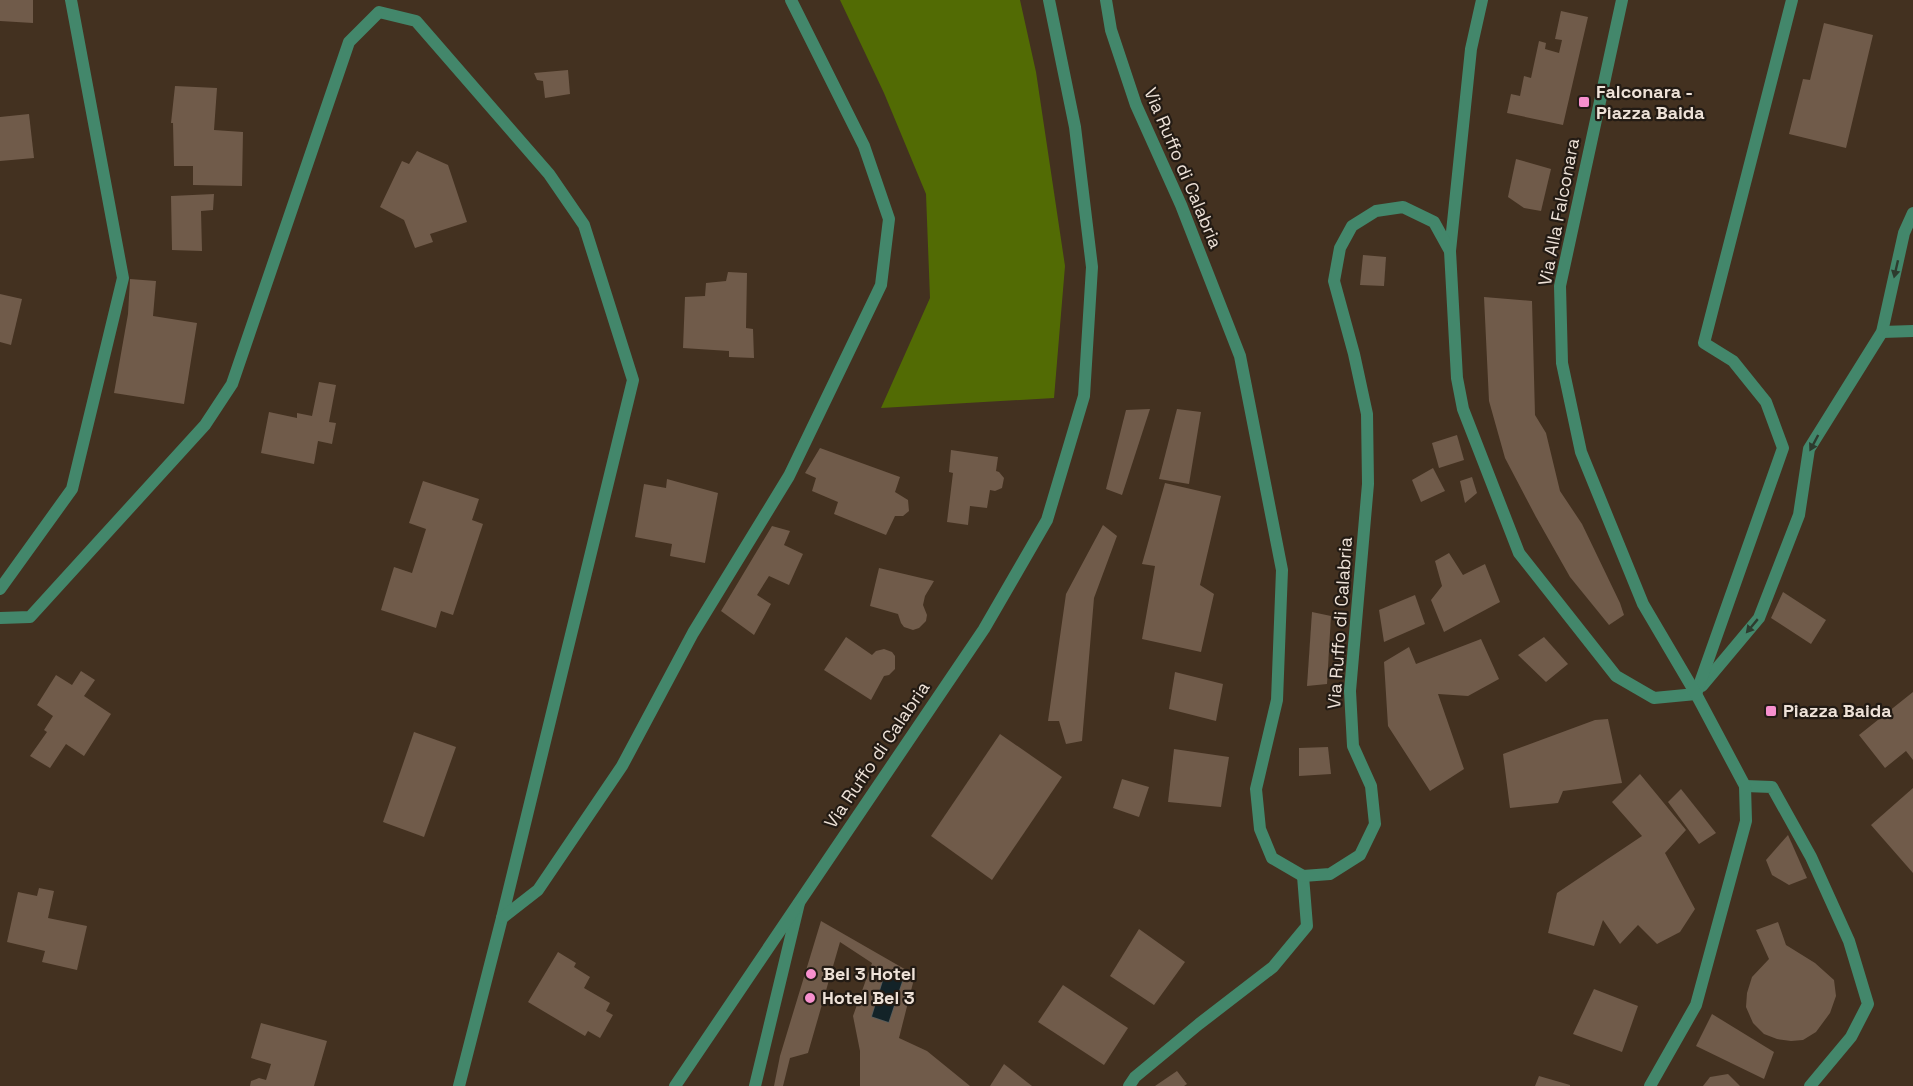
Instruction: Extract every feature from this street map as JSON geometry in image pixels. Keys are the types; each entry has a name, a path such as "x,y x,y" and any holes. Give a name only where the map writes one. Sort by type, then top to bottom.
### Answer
{"street":[{"path":"0,589 72,489 123,278 71,0"},
{"path":"502,918 538,890 622,766 693,633 789,476 880,285 889,219 864,146 791,0"},
{"name":"Via Ruffo di Calabria","path":"675,1086 984,629 1047,520 1084,396 1092,267 1075,127 1049,0"},
{"name":"Via Ruffo di Calabria","path":"1106,0 1111,30 1136,105 1181,205 1240,356 1282,570 1277,700 1256,789 1260,829 1272,858 1303,876 1330,874 1359,855 1375,824 1371,786 1353,746 1350,691 1368,484 1367,414 1354,354 1334,281 1340,248 1352,226 1376,212 1403,207 1434,222 1450,251 1457,378 1463,409 1519,553 1616,676 1654,698 1696,694"},
{"path":"1450,251 1471,49 1482,0"},
{"name":"Via Alla Falconara","path":"1622,0 1560,286 1562,363 1581,452 1643,604 1746,786"},
{"path":"1696,694 1783,448 1766,402 1733,361 1704,343 1792,0"},
{"path":"0,618 30,617 205,425 232,384 349,42 379,12 416,21 549,174 584,225 633,380 459,1086"},
{"path":"1696,694 1759,618 1798,515 1809,448 1882,332 1905,233 1913,213"},
{"path":"1882,332 1913,331"},
{"path":"1650,1086 1696,1005 1746,821 1746,786 1772,787 1811,857 1844,931 1869,1004 1851,1036 1810,1086"},
{"path":"1129,1086 1135,1077 1199,1024 1274,967 1307,926 1303,876"},
{"path":"755,1086 800,902"}],"green space":[{"path":"840,0 1020,0 1036,72 1065,266 1054,398 881,408 930,298 926,194 884,93"}],"shaded area":[{"path":"884,975 903,981 889,1023 871,1017"}],"building":[{"path":"0,0 33,0 33,23 0,21"},
{"path":"1561,11 1588,17 1563,125 1507,113 1511,94 1520,96 1524,76 1531,78 1539,41 1546,43 1545,49 1559,53 1562,40 1555,39"},
{"path":"1824,23 1873,35 1846,148 1789,134 1803,79 1810,80"},
{"path":"568,70 570,94 545,98 543,81 537,80 534,73"},
{"path":"175,86 217,88 214,130 243,132 242,186 193,185 193,166 174,166 173,123 171,123"},
{"path":"29,114 34,158 0,161 0,117"},
{"path":"417,151 448,165 467,222 430,234 433,242 415,248 404,220 380,207 402,161 409,164"},
{"path":"1516,159 1551,169 1541,211 1524,208 1508,197"},
{"path":"214,194 213,210 201,211 202,251 172,250 171,196"},
{"path":"1363,255 1386,257 1384,286 1360,285"},
{"path":"728,272 747,273 746,328 753,329 754,358 729,357 729,351 683,348 685,297 705,296 706,283 726,281"},
{"path":"130,279 156,281 153,316 197,323 184,404 114,393 128,314"},
{"path":"0,294 22,299 11,345 0,342"},
{"path":"1484,297 1532,301 1535,415 1546,433 1560,491 1582,524 1620,603 1624,615 1609,625 1570,577 1505,458 1489,401"},
{"path":"319,382 336,385 329,422 336,423 332,444 318,441 314,464 261,453 269,412 297,418 297,413 312,416"},
{"path":"1150,409 1122,495 1106,489 1126,410"},
{"path":"1177,409 1201,412 1189,484 1159,479"},
{"path":"1457,435 1464,460 1439,468 1432,443"},
{"path":"820,448 900,477 895,492 908,500 909,511 903,516 895,516 886,535 834,514 838,502 812,491 816,478 805,473"},
{"path":"951,450 998,457 996,471 1004,478 1002,488 995,491 990,490 987,508 970,506 968,525 947,522 953,473 949,472"},
{"path":"1433,468 1445,491 1421,502 1412,480"},
{"path":"1472,477 1477,493 1465,503 1460,481"},
{"path":"667,479 718,493 705,563 670,556 672,544 635,537 644,484 666,488"},
{"path":"423,481 479,499 472,520 483,524 453,615 441,611 436,628 381,610 394,567 412,573 426,529 409,523"},
{"path":"1165,483 1221,496 1200,585 1214,594 1201,652 1142,639 1155,566 1142,564"},
{"path":"1103,525 1117,536 1094,598 1082,741 1066,744 1059,721 1048,721 1066,594"},
{"path":"772,526 790,531 784,545 803,554 789,585 769,576 757,595 771,604 754,635 721,611"},
{"path":"1449,553 1463,575 1485,564 1500,602 1444,632 1431,600 1442,586 1435,561"},
{"path":"879,568 934,581 925,596 923,605 927,615 926,621 919,628 913,630 904,627 898,614 870,606"},
{"path":"1783,592 1826,620 1811,644 1771,618"},
{"path":"1415,595 1425,624 1384,642 1379,610"},
{"path":"1312,612 1331,616 1327,684 1307,686"},
{"path":"846,637 872,655 884,649 895,656 895,669 889,675 884,676 871,700 824,670"},
{"path":"1544,637 1568,664 1546,682 1518,655"},
{"path":"1481,639 1499,679 1468,696 1438,694 1464,769 1430,791 1388,726 1384,662 1409,647 1416,664"},
{"path":"81,671 95,680 84,696 111,714 84,756 66,744 50,768 30,756 47,732 44,730 53,716 37,705 56,675 72,685"},
{"path":"1175,672 1223,684 1216,721 1169,709"},
{"path":"1913,692 1913,760 1906,751 1885,768 1859,735"},
{"path":"1608,719 1622,783 1563,791 1558,803 1510,808 1503,754 1595,720"},
{"path":"414,732 456,747 424,837 383,822"},
{"path":"1000,734 1062,777 992,880 931,836"},
{"path":"1328,747 1331,774 1299,776 1299,748"},
{"path":"1174,749 1229,757 1221,807 1168,802"},
{"path":"1640,774 1686,830 1665,853 1695,909 1680,932 1657,944 1638,925 1620,944 1603,920 1594,946 1548,933 1557,893 1642,836 1612,802"},
{"path":"1122,779 1149,787 1139,817 1113,808"},
{"path":"1913,788 1913,873 1871,825"},
{"path":"1681,789 1716,833 1699,844 1668,802"},
{"path":"1788,835 1807,878 1789,885 1772,875 1766,860"},
{"path":"39,888 54,891 48,918 87,926 77,970 42,962 45,951 7,942 18,892 37,896"},
{"name":"Hotel Bel 3","path":"821,921 915,975 899,1038 927,1051 970,1086 860,1086 860,1051 853,1016 872,963 840,942 808,1053 790,1058 783,1086 774,1086 780,1056","holes":["884,975 903,981 889,1023 871,1017"]},
{"path":"1778,922 1786,945 1815,963 1834,980 1836,996 1830,1013 1816,1032 1803,1040 1777,1039 1764,1034 1753,1023 1746,1007 1752,977 1769,959 1756,930"},
{"path":"1139,929 1185,962 1154,1005 1110,976"},
{"path":"558,952 576,963 574,967 590,977 584,988 610,1003 606,1011 613,1015 600,1038 588,1031 585,1036 528,1002"},
{"path":"1063,985 1128,1028 1104,1065 1038,1022"},
{"path":"1594,989 1638,1006 1622,1052 1573,1034"},
{"path":"1712,1014 1774,1052 1764,1079 1696,1046"},
{"path":"261,1023 327,1041 314,1086 250,1086 251,1081 259,1078 266,1080 271,1064 251,1058"},
{"path":"1004,1064 1032,1086 990,1086"},
{"path":"1177,1071 1187,1084 1184,1086 1155,1086"},
{"path":"1728,1074 1740,1086 1703,1086 1710,1077"},
{"path":"1539,1076 1570,1085 1570,1086 1535,1086"}],"place":[{"name":"Falconara - Piazza Baida","path":"1584,102"},
{"name":"Piazza Baida","path":"1771,711"},
{"name":"Bel 3 Hotel","path":"811,974"},
{"name":"Hotel Bel 3","path":"810,998"}]}
